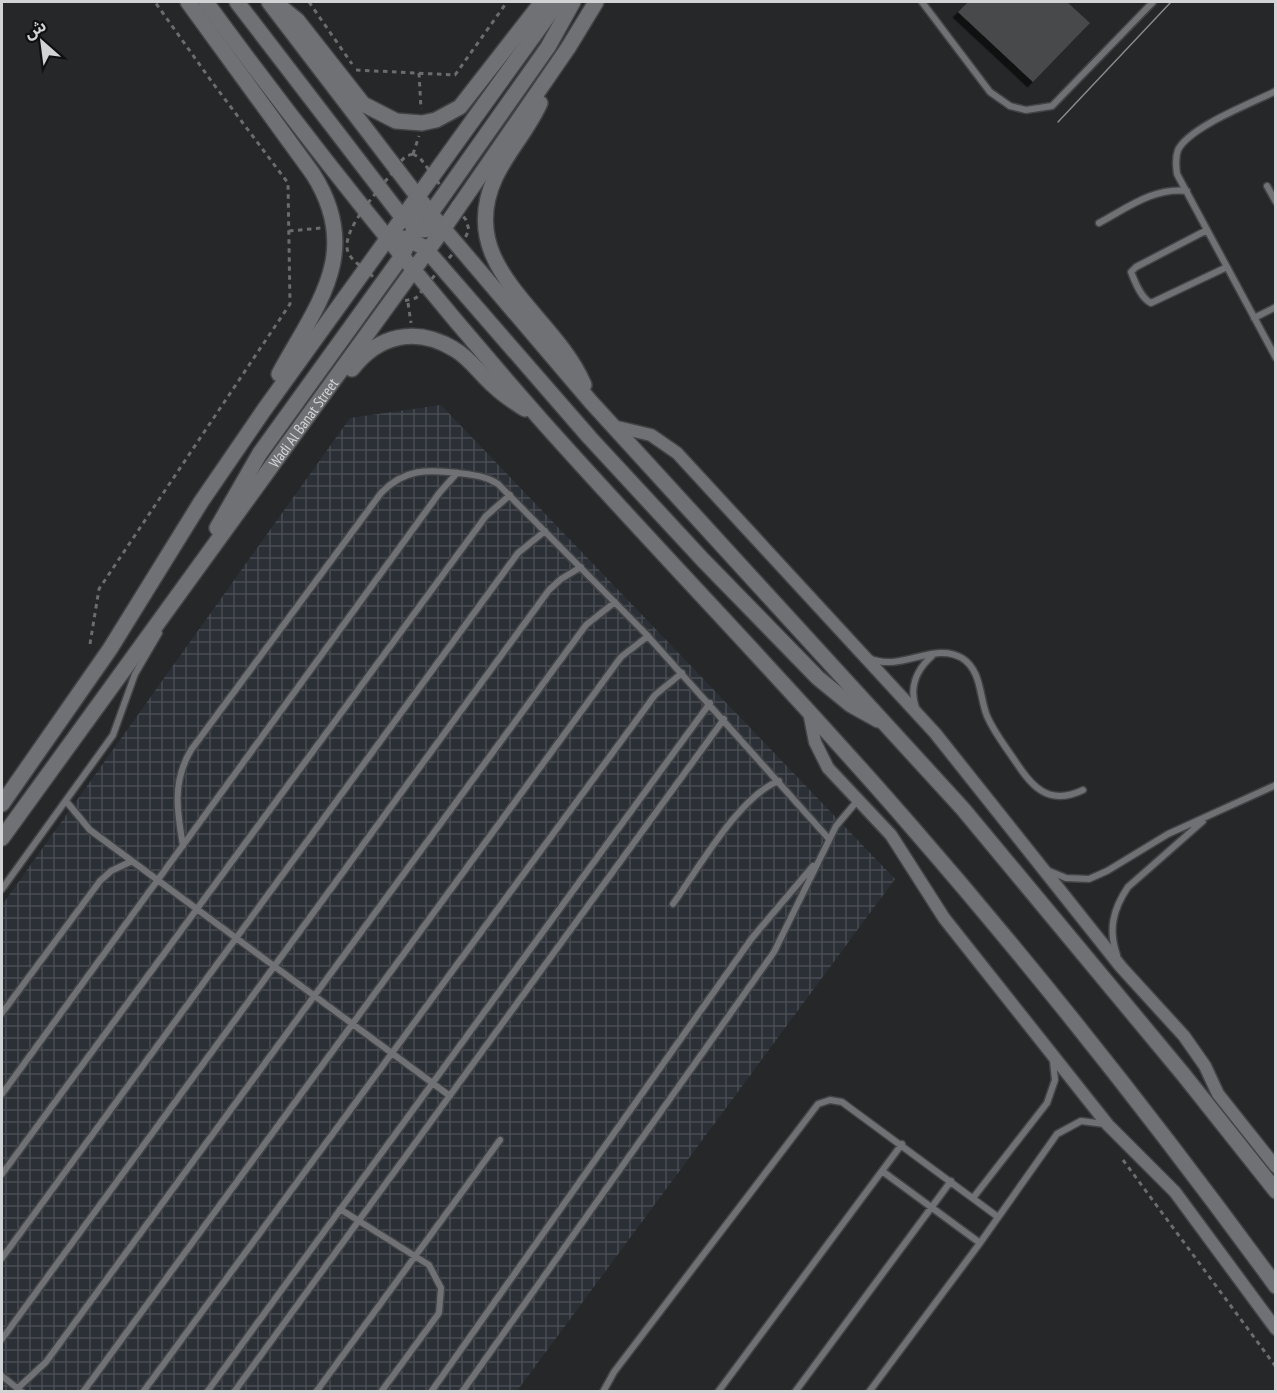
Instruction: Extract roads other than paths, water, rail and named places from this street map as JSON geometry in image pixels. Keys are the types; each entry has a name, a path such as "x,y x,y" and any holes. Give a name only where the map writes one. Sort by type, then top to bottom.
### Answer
{"main road":[{"path":"188,2 323,189 335,226 334,256 325,288 276,379 264,410"},
{"path":"206,2 387,238 540,418 810,711 1025,960 1125,1084 1275,1286"},
{"path":"237,2 418,238 575,421 703,560 818,678 851,705 889,726"},
{"path":"271,2 297,20 363,104 396,121 422,123 448,115 465,102 542,2"},
{"path":"271,2 430,214 591,402 889,726 1039,899 1275,1191"},
{"path":"2,804 110,649 201,502 264,410 558,2"},
{"path":"206,556 225,512 244,477 402,256 418,238 430,214 548,48 573,2"},
{"name":"Wadi Al Banat Street","path":"2,838 298,426 414,270 418,238 444,228 596,2"},
{"path":"545,81 536,111 494,179 488,198 486,239 501,275 566,352 591,402"},
{"path":"417,197 418,238"},
{"path":"387,238 418,238"},
{"path":"298,426 318,410 365,353 391,338 411,335 424,337 453,348 496,389 540,418"},
{"path":"1227,1219 1275,1268"}],"street":[{"path":"613,426 651,435 677,453 920,716 1122,967 1184,1036 1205,1066 1218,1094 1275,1167"},
{"path":"810,711 821,756 835,778 891,836 934,905 1108,1125 1175,1192 1275,1329"}],"lane":[{"path":"922,2 990,92 1010,106 1026,110 1052,106 1153,2"},
{"path":"1275,91 1200,130 1183,142 1175,162 1177,174 1275,358"},
{"path":"1267,186 1275,202"},
{"path":"1099,223 1157,193 1172,189 1186,191"},
{"path":"1207,230 1136,267 1131,272 1133,277 1146,300 1151,303 1227,267"},
{"path":"1254,318 1275,307"},
{"path":"183,846 176,803 177,785 186,758 381,493 400,477 418,471 457,473 492,480 510,495 648,636 724,718 829,839"},
{"path":"2,1094 440,492 457,473"},
{"path":"2,1174 486,516 510,495"},
{"path":"2,1258 518,553 545,531"},
{"path":"2,1339 549,590 561,579 581,567"},
{"path":"2,1376 20,1390 46,1362 586,625 615,602"},
{"path":"2,889 113,735 130,683 159,631 170,605"},
{"path":"83,1392 354,1025 621,657 648,636"},
{"path":"858,651 873,660 890,663 951,654 969,663 975,671 987,716 1033,786 1054,796 1069,795 1083,790"},
{"path":"920,716 914,701 914,685 920,669 932,655"},
{"path":"143,1392 655,695 682,673"},
{"path":"207,1392 710,703"},
{"path":"234,1392 724,718"},
{"path":"673,903 746,804 763,789 779,781"},
{"path":"1040,865 1066,878 1089,879 1107,872 1168,834 1275,785"},
{"path":"462,1392 774,952 829,839 842,817 858,800"},
{"path":"66,801 85,825 450,1096"},
{"path":"1122,967 1111,939 1114,915 1120,900 1128,887 1205,818"},
{"path":"431,1392 752,938 819,859"},
{"path":"2,1013 100,881 111,871 132,861"},
{"path":"973,1198 1047,1103 1055,1080 1053,1057"},
{"path":"603,1392 614,1372 818,1104 830,1100 842,1102 998,1217"},
{"path":"869,1392 980,1243 1057,1134 1081,1121 1108,1125"},
{"path":"316,1392 500,1140"},
{"path":"718,1392 902,1144"},
{"path":"882,1171 980,1243"},
{"path":"795,1392 951,1181"},
{"path":"340,1209 415,1256 434,1272 441,1288 439,1313 381,1392"}],"tram line":[{"path":"1058,122 1171,2"}]}
